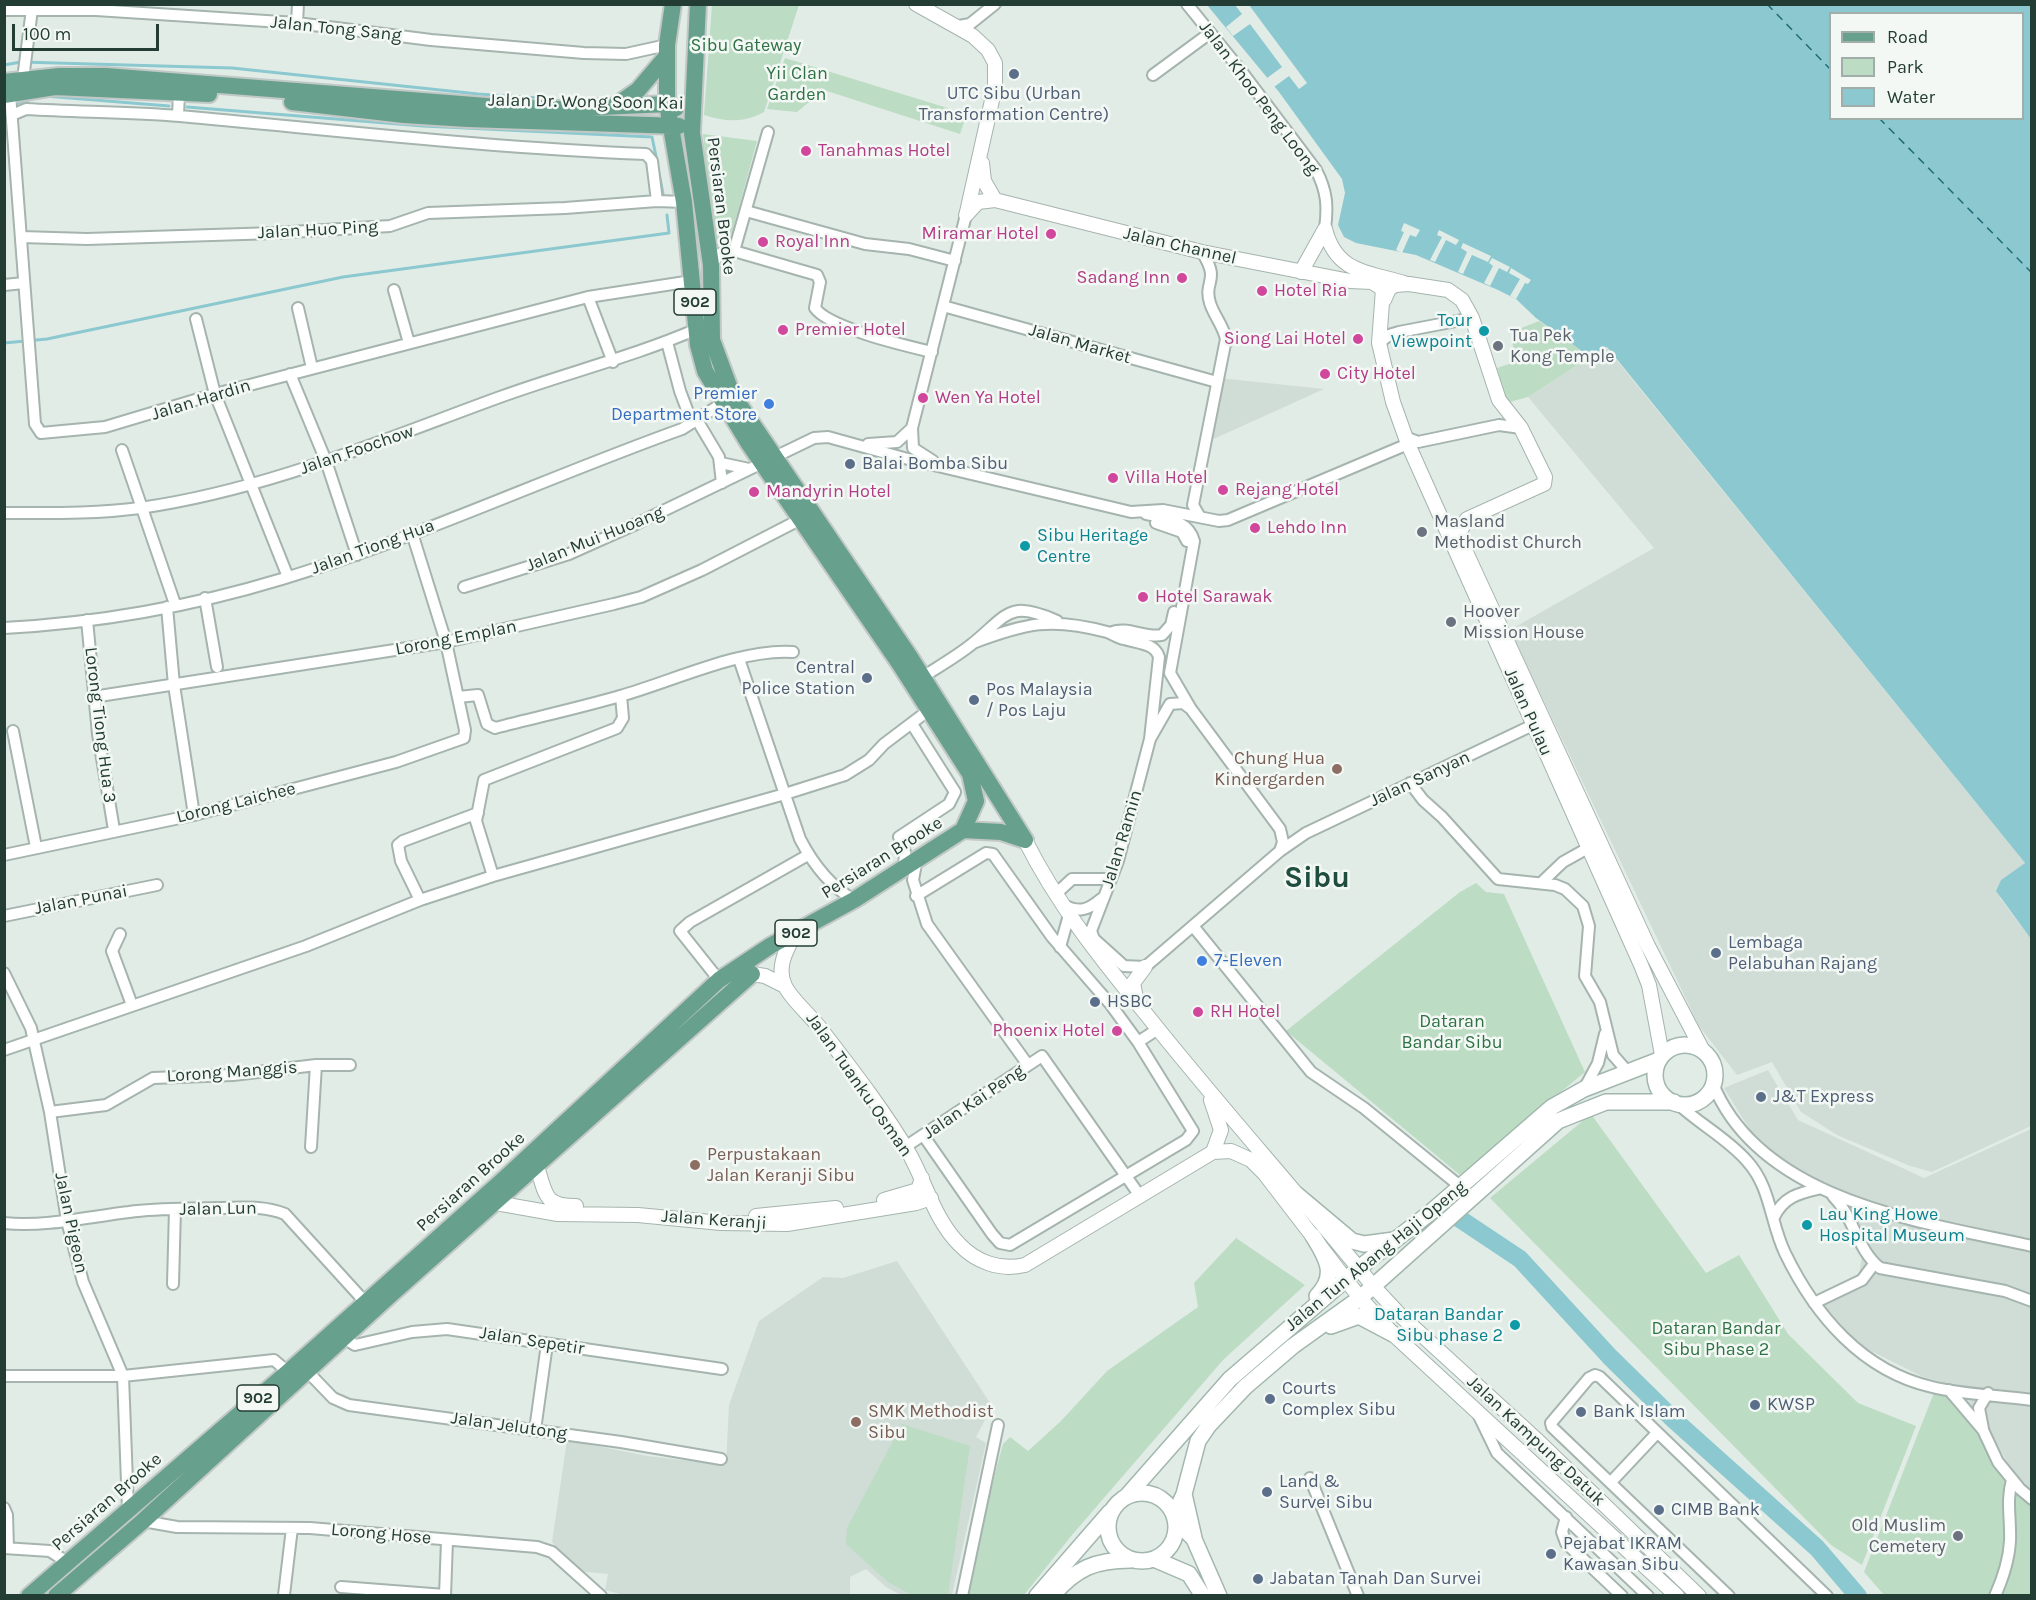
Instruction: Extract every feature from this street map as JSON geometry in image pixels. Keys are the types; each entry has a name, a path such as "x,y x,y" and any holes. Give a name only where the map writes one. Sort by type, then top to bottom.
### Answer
{"main road":[{"name":"Persiaran Brooke","path":"56,1596 143,1521 496,1203 526,1167 719,980 770,946 854,900 963,830 975,806 975,788 970,774 929,710 918,680 760,464 723,403 700,359 684,202 669,125 671,106 666,51 673,4"},
{"name":"Persiaran Brooke","path":"698,4 692,126 711,265 711,328 716,352 732,394 760,464 918,680 1025,840"},
{"path":"615,106 638,90 666,51"},
{"path":"671,106 693,71"},
{"name":"Jalan Dr. Wong Soon Kai","path":"6,90 23,77 106,76 499,107 558,109 671,106 692,126"},
{"name":"Jalan Dr. Wong Soon Kai","path":"6,90 55,87 179,92 217,94 404,115 692,126"},
{"name":"Persiaran Brooke","path":"963,830 1001,832 1025,840"},
{"name":"Persiaran Brooke","path":"29,1596 366,1303 752,974"},
{"path":"1684,1045 1703,1051 1712,1064 1713,1084 1701,1099 1693,1103 1675,1103 1658,1089 1655,1069 1660,1058 1674,1047 1684,1045"},
{"name":"Jalan Tun Abang Haji Openg","path":"1175,1518 1185,1494 1198,1441 1209,1425 1245,1387 1293,1346 1360,1298 1534,1132 1552,1107 1584,1089 1660,1058"},
{"name":"Jalan Tun Abang Haji Openg","path":"1037,1596 1216,1393 1346,1278 1461,1187 1534,1132 1606,1102 1675,1103"},
{"path":"1296,1194 1352,1241 1364,1244 1394,1240"},
{"path":"1258,1354 1322,1292 1328,1281 1328,1260 1313,1236"},
{"path":"1293,1346 1341,1320 1355,1316 1365,1317 1393,1334"},
{"path":"1131,1560 1113,1546 1108,1536 1110,1514 1121,1500 1136,1493 1155,1496 1170,1508 1175,1518 1194,1539"},
{"path":"1185,1494 1194,1539 1219,1596"},
{"path":"1052,1596 1067,1578 1084,1568 1106,1560 1154,1559 1162,1555 1174,1539 1175,1518"},
{"path":"1154,1559 1189,1574 1203,1596"}],"street":[{"path":"297,23 298,4"},
{"path":"916,4 959,26 988,50 995,63 996,87 955,261 912,428 913,448 944,466 1183,524 1190,531 1194,541 1170,665 1175,683 1191,709 1280,828 1283,842 1280,851"},
{"path":"938,4 945,20"},
{"path":"959,26 970,24 995,4"},
{"name":"Jalan Khoo Peng Loong","path":"1187,4 1316,170 1324,186 1327,200 1325,229"},
{"path":"23,77 32,9"},
{"name":"Jalan Tong Sang","path":"4,10 147,10 297,23 431,40 584,53 626,54 666,51"},
{"path":"1153,75 1210,33"},
{"name":"Jalan Hardin","path":"6,90 12,115 35,424 41,433 105,427 214,394 588,297 692,281"},
{"path":"178,116 179,92"},
{"path":"12,115 26,109 178,116 381,137 555,150 646,154 652,161 657,201"},
{"path":"734,251 768,132"},
{"path":"966,215 978,202 995,200 984,181 981,152"},
{"name":"Jalan Channel","path":"995,200 1202,252 1300,273 1368,282 1383,289 1384,300"},
{"name":"Jalan Huo Ping","path":"21,237 87,238 390,226 428,213 565,208 657,201 684,202"},
{"path":"746,211 865,244 909,249 955,261"},
{"path":"1300,273 1325,229"},
{"path":"1325,229 1333,250 1350,266 1363,274 1448,290 1462,300 1473,318 1499,400 1521,428 1545,477 1544,484 1467,519 1455,518 1436,508"},
{"path":"711,265 720,254 734,251 817,275 820,282 815,308 822,315 869,335 932,352"},
{"path":"1185,514 1193,505 1226,339 1222,324 1210,303 1213,271 1202,252"},
{"path":"4,285 24,283"},
{"path":"1384,300 1389,289 1395,285 1409,284"},
{"path":"394,290 409,343"},
{"path":"588,297 613,362"},
{"name":"Jalan Pulau","path":"1384,300 1379,343 1393,402 1407,441 1649,985 1660,1058"},
{"name":"Jalan Market","path":"943,306 1217,382"},
{"path":"298,308 312,368"},
{"path":"1379,343 1389,335 1399,332 1473,318"},
{"path":"196,320 214,394 288,577"},
{"name":"Jalan Foochow","path":"4,513 103,512 142,508 250,483 382,442 502,396 613,362 697,329"},
{"path":"667,342 680,392 694,421 722,463 722,483"},
{"path":"290,374 327,460 357,555"},
{"name":"Jalan Tiong Hua","path":"4,628 87,620 171,605 288,577 357,555 682,429 723,403"},
{"path":"1499,425 1507,412"},
{"path":"1136,512 1164,510 1228,520 1407,441 1424,441 1499,425 1521,428"},
{"path":"860,445 897,442 912,428"},
{"name":"Jalan Mui Huoang","path":"464,587 568,554 814,438 828,437 904,458 944,466"},
{"path":"1416,463 1417,452 1424,441"},
{"path":"123,450 171,605 174,684 194,815"},
{"path":"722,463 760,464"},
{"path":"1193,505 1200,517"},
{"path":"1110,633 1123,630 1158,636 1167,632 1178,597 1188,544 1182,532 1136,512"},
{"name":"Lorong Emplan","path":"93,697 446,642 641,597 801,519"},
{"name":"Jalan Pulau","path":"1467,519 1458,531 1462,543 1648,946 1703,1051"},
{"path":"412,533 446,642 458,697 478,695 487,724 495,728 621,696 739,659 776,651 793,652"},
{"path":"205,598 217,667"},
{"path":"918,680 973,644 996,621 1015,611 1028,609 1060,622 1110,633 1157,650 1159,657 1150,739"},
{"name":"Lorong Tiong Hua 3","path":"87,620 93,697 114,830"},
{"path":"973,644 1026,624 1060,622"},
{"path":"739,659 808,855 837,890 854,900"},
{"path":"493,876 477,830 478,813 486,778 597,737 621,724 621,696"},
{"name":"Lorong Laichee","path":"4,855 114,830 194,815 396,762 464,738 458,697"},
{"name":"Jalan Ramin","path":"1145,967 1134,968 1120,965 1094,939 1092,925 1111,879 1150,739 1170,704 1183,703 1191,709"},
{"path":"4,1050 306,946 420,900 493,876 785,794 844,775 869,760 929,710"},
{"path":"912,724 955,792 949,804 899,837 911,862 916,896 927,924 963,978 1028,1065"},
{"name":"Jalan Sanyan","path":"1145,967 1280,851 1306,833 1533,725"},
{"path":"12,731 36,847"},
{"path":"1410,783 1423,800 1442,817 1498,879 1542,882 1565,889 1583,906 1589,926 1586,976 1600,1002 1613,1055 1627,1071"},
{"path":"420,900 398,855 398,845 403,841 478,813"},
{"path":"1280,828 1291,833 1306,833"},
{"name":"Jalan Kampung Datuk","path":"1025,840 1063,906 1141,1008 1207,1090 1373,1286 1400,1315 1538,1441 1695,1594"},
{"path":"1542,882 1563,862 1588,848"},
{"path":"916,896 989,853 999,860 1060,947 1111,1005 1138,1042 1193,1131 1186,1140 1010,1245 1000,1243 992,1234 924,1135"},
{"path":"719,980 680,931 690,922 808,855"},
{"path":"1060,947 1063,906 1059,891 1072,879 1111,879"},
{"name":"Jalan Punai","path":"4,916 157,885"},
{"path":"1063,906 1073,910 1083,910 1091,908 1104,897"},
{"path":"1193,926 1311,1072 1364,1108 1461,1187"},
{"path":"120,934 112,951 132,1005"},
{"path":"785,986 782,972 784,954 795,934"},
{"path":"1141,1008 1132,987 1145,967"},
{"name":"Jalan Pigeon","path":"4,973 31,1028 34,1039 50,1112 67,1221 83,1282 123,1376 128,1509"},
{"path":"752,974 765,976 785,986"},
{"name":"Jalan Tuanku Osman","path":"785,986 827,1037 905,1147 931,1198 958,1243 973,1256 989,1264 1013,1268 1042,1255 1213,1152"},
{"path":"1138,1042 1158,1029"},
{"path":"1584,1089 1598,1063 1606,1029"},
{"name":"Jalan Kai Peng","path":"905,1147 1042,1056 1125,1177"},
{"path":"311,1147 316,1065"},
{"name":"Lorong Manggis","path":"50,1112 106,1105 153,1078 233,1075 316,1065 350,1065"},
{"path":"1713,1084 1722,1105 1744,1133 1781,1163 1825,1190 1846,1208 1869,1258 1875,1264 1888,1270 2005,1292 2031,1300"},
{"path":"1207,1090 1221,1130 1213,1152"},
{"path":"1675,1103 1747,1160 1760,1178 1785,1252 1814,1303 1833,1328 1852,1347 1877,1364 1908,1379 1948,1390 1988,1393 2031,1400"},
{"name":"Jalan Kampung Datuk","path":"1213,1152 1231,1151 1251,1160 1264,1173 1360,1298 1393,1334 1677,1596"},
{"path":"526,1167 539,1173 546,1196 537,1211"},
{"path":"1125,1177 1140,1196"},
{"name":"Jalan Keranji","path":"546,1196 560,1206 627,1206 760,1216 855,1205 913,1193 918,1190 922,1179"},
{"path":"1774,1217 1784,1201 1790,1197 1825,1190 1882,1212 2031,1246"},
{"name":"Jalan Keranji","path":"496,1203 558,1214 638,1215 752,1225 787,1224 916,1203 931,1198"},
{"name":"Jalan Lun","path":"4,1223 25,1225 131,1211 264,1208 285,1214 366,1303"},
{"path":"173,1284 175,1209"},
{"path":"789,1213 815,1213 820,1219"},
{"path":"1814,1303 1862,1280 1875,1264"},
{"name":"Jalan Sepetir","path":"344,1338 355,1345 412,1332 447,1329 722,1369"},
{"path":"535,1430 547,1344"},
{"path":"4,1376 123,1376 274,1360 288,1372"},
{"name":"Jalan Jelutong","path":"308,1372 333,1398 343,1404 535,1430 721,1459"},
{"path":"1538,1441 1594,1375 1600,1377 1827,1596"},
{"path":"1948,1390 1983,1430 1998,1461 2012,1480 2031,1499"},
{"path":"1983,1430 1979,1408 1988,1393"},
{"path":"1475,1408 1497,1453 1648,1596"},
{"path":"962,1596 998,1425"},
{"path":"1552,1427 1730,1596"},
{"path":"1611,1482 1657,1433"},
{"path":"1497,1453 1512,1443"},
{"path":"1310,1478 1358,1596"},
{"path":"1995,1596 2008,1561 2010,1540 2008,1498 2012,1480"},
{"path":"4,1508 7,1515 6,1548 50,1551 67,1562"},
{"path":"1628,1527 1641,1511"},
{"path":"1566,1516 1562,1532 1566,1543 1622,1596"},
{"name":"Lorong Hose","path":"143,1521 177,1527 292,1528 545,1549 601,1596"},
{"path":"284,1594 292,1528"},
{"path":"341,1587 445,1595 447,1540"}],"shaded area":[{"path":"1606,347 2025,863 2001,880 2000,898 2031,939 2031,1126 1932,1172 1910,1166 1837,1135 1801,1112 1772,1062 1737,1075 1699,1026 1510,630 1654,548 1528,397"},
{"path":"1219,378 1324,389 1207,442"},
{"path":"1768,1070 1798,1120 1924,1178 2031,1129 2031,1497 2020,1487 1990,1430 1946,1383 1923,1377 1861,1346 1814,1301 1858,1280 1862,1256 1844,1221 1841,1200 1761,1148 1724,1088"},
{"name":"SMK Methodist Sibu","path":"897,1261 992,1406 976,1437 986,1443 952,1595 901,1595 886,1587 866,1569 850,1577 850,1595 624,1595 605,1590 608,1574 577,1571 567,1561 552,1542 567,1440 647,1456 726,1465 729,1405 759,1321 823,1277 843,1278"}],"green space":[{"name":"Sibu Gateway","path":"712,5 799,5 764,112 757,116 734,120 704,115"},
{"name":"Yii Clan Garden","path":"785,58 967,114 960,134 824,90 797,112 767,109"},
{"path":"703,134 757,141 729,244 718,244"},
{"path":"1539,321 1590,357 1528,397 1506,403 1497,368 1515,362 1511,332"},
{"name":"Dataran Bandar Sibu","path":"1476,883 1486,892 1504,894 1585,1072 1460,1175 1286,1031 1460,892"},
{"name":"Dataran Bandar Sibu Phase 2","path":"1591,1114 1706,1273 1739,1255 1788,1334 1858,1403 1916,1426 1862,1565 1831,1545 1490,1198"},
{"path":"1236,1238 1305,1285 1223,1360 1072,1535 1024,1595 966,1596 979,1533 1003,1444 1010,1437 1028,1451 1061,1421 1107,1371 1198,1307 1194,1283"},
{"path":"1937,1385 2001,1458 2015,1492 2031,1505 2031,1595 1884,1595 1864,1572"},
{"path":"902,1424 970,1446 948,1595 912,1595 888,1582 846,1544 847,1528"}],"water":[{"path":"1207,5 2031,5 2031,939 1996,891 2001,880 2025,863 1607,347 1590,357 1536,318 1516,299 1498,290 1416,255 1356,243 1344,237 1338,225 1345,193 1342,179 1279,92"}],"pier":[{"path":"1235,5 1249,5 1307,83 1299,89 1289,76 1274,87 1267,78 1282,67 1250,24 1233,36 1226,27 1242,14"},
{"path":"1404,223 1420,230 1416,237 1410,235 1402,253 1396,250 1404,232 1401,231"},
{"path":"1439,230 1459,240 1456,245 1446,240 1435,262 1430,260 1442,237 1437,235"},
{"path":"1463,243 1491,256 1488,262 1472,255 1463,274 1458,272 1467,252 1461,248"},
{"path":"1492,258 1510,267 1507,272 1499,268 1490,286 1484,283 1493,266 1489,263"},
{"path":"1511,268 1531,280 1528,284 1525,283 1516,299 1510,296 1520,279 1509,273"}],"waterway":[{"path":"4,65 21,62 232,68 478,94 554,99"},
{"path":"45,96 169,106"},
{"path":"17,103 32,99"},
{"path":"187,107 423,126 652,137 657,161"},
{"path":"658,168 663,194"},
{"path":"4,343 47,339 343,277 669,233 667,215"},
{"path":"1457,1217 1520,1259 1610,1357 1673,1419 1817,1548 1858,1596"}],"ferry route":[{"path":"1767,4 1829,68"},
{"path":"1881,120 2032,273"}],"place":[{"name":"UTC Sibu (Urban Transformation Centre)","path":"1014,74"},
{"name":"Tanahmas Hotel","path":"806,151"},
{"name":"Miramar Hotel","path":"1051,234"},
{"name":"Royal Inn","path":"763,242"},
{"name":"Sadang Inn","path":"1182,278"},
{"name":"Hotel Ria","path":"1262,291"},
{"name":"Premier Hotel","path":"783,330"},
{"name":"Tour Viewpoint","path":"1484,331"},
{"name":"Siong Lai Hotel","path":"1358,339"},
{"name":"Tua Pek Kong Temple","path":"1498,346"},
{"name":"City Hotel","path":"1325,374"},
{"name":"Wen Ya Hotel","path":"923,398"},
{"name":"Premier Department Store","path":"769,404"},
{"name":"Balai Bomba Sibu","path":"850,464"},
{"name":"Villa Hotel","path":"1113,478"},
{"name":"Rejang Hotel","path":"1223,490"},
{"name":"Mandyrin Hotel","path":"754,492"},
{"name":"Lehdo Inn","path":"1255,528"},
{"name":"Masland Methodist Church","path":"1422,532"},
{"name":"Sibu Heritage Centre","path":"1025,546"},
{"name":"Hotel Sarawak","path":"1143,597"},
{"name":"Hoover Mission House","path":"1451,622"},
{"name":"Central Police Station","path":"867,678"},
{"name":"Pos Malaysia / Pos Laju","path":"974,700"},
{"name":"Chung Hua Kindergarden","path":"1337,769"},
{"name":"Lembaga Pelabuhan Rajang","path":"1716,953"},
{"name":"7-Eleven","path":"1202,961"},
{"name":"HSBC","path":"1095,1002"},
{"name":"RH Hotel","path":"1198,1012"},
{"name":"Phoenix Hotel","path":"1117,1031"},
{"name":"J&T Express","path":"1761,1097"},
{"name":"Perpustakaan Jalan Keranji Sibu","path":"695,1165"},
{"name":"Lau King Howe Hospital Museum","path":"1807,1225"},
{"name":"Dataran Bandar Sibu phase 2","path":"1515,1325"},
{"name":"Courts Complex Sibu","path":"1270,1399"},
{"name":"KWSP","path":"1755,1405"},
{"name":"Bank Islam","path":"1581,1412"},
{"name":"SMK Methodist Sibu","path":"856,1422"},
{"name":"Land & Survei Sibu","path":"1267,1492"},
{"name":"CIMB Bank","path":"1659,1510"},
{"name":"Old Muslim Cemetery","path":"1958,1536"},
{"name":"Pejabat IKRAM Kawasan Sibu","path":"1551,1554"},
{"name":"Jabatan Tanah Dan Survei","path":"1258,1579"}],"district":[{"name":"Sibu","path":"1317,878"}]}
